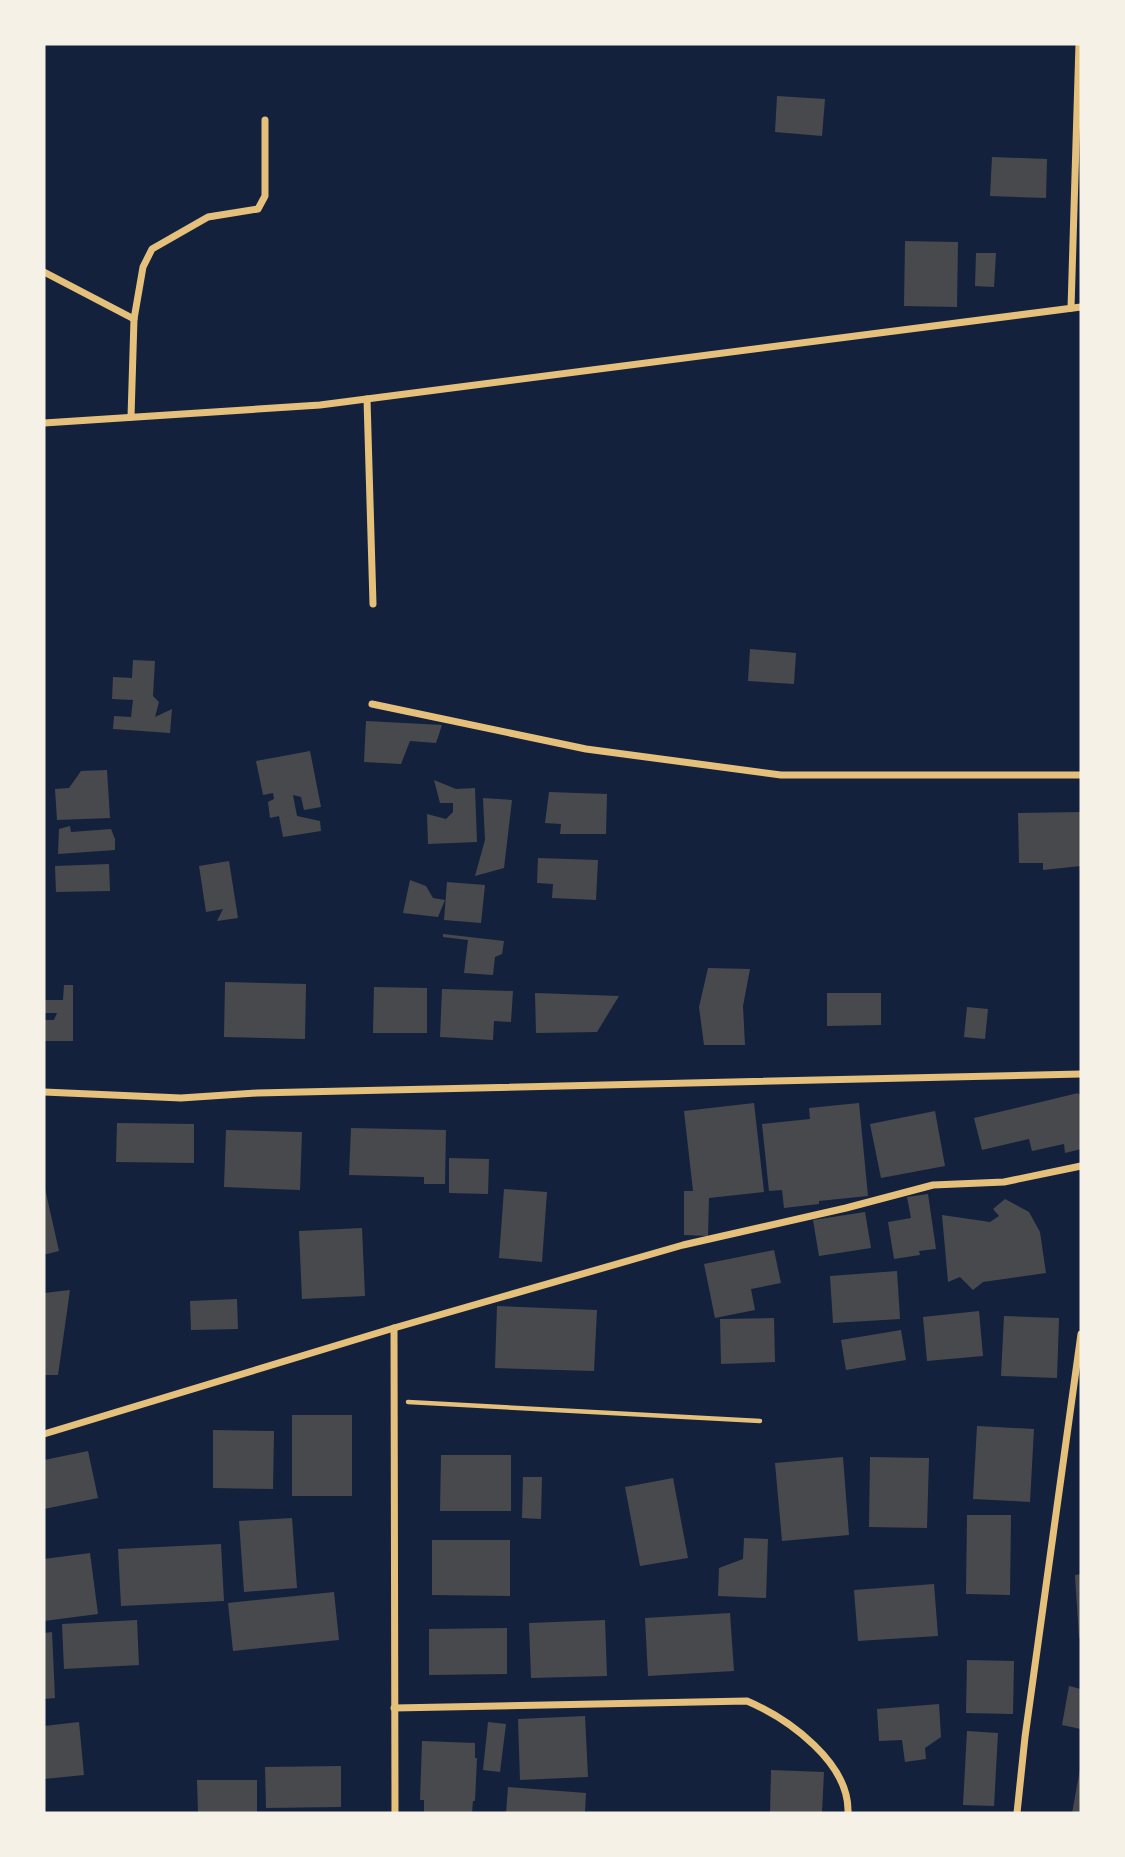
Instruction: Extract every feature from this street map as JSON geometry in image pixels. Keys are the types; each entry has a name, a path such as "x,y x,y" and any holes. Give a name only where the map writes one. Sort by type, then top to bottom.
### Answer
{"street":[{"path":"1072,308 1079,44"},
{"path":"131,417 134,319 143,267 152,250 208,217 258,209 265,196 265,120"},
{"path":"44,272 134,319"},
{"path":"44,423 320,405 1081,307"},
{"path":"368,399 373,604"},
{"path":"372,704 586,749 781,775 1081,775"},
{"path":"44,1092 181,1098 257,1093 1081,1074"},
{"path":"44,1434 394,1328 683,1245 933,1185 1004,1182 1081,1166"},
{"path":"394,1328 395,1813"},
{"path":"1017,1813 1025,1737 1081,1334"},
{"path":"394,1708 747,1701 788,1722 815,1748 842,1778 849,1799 848,1813"}],"path":[{"path":"394,1401 760,1421"}],"building":[{"path":"777,96 825,99 822,136 775,132"},
{"path":"992,157 1047,159 1046,198 990,196"},
{"path":"905,241 958,242 957,307 904,306"},
{"path":"976,253 996,253 994,287 975,286"},
{"path":"750,649 796,653 794,684 748,681"},
{"path":"133,660 155,661 153,696 159,702 155,717 172,709 170,733 113,729 114,716 131,717 133,700 112,699 113,677 132,678"},
{"path":"366,721 442,725 436,743 410,741 401,764 364,762"},
{"path":"310,751 321,807 304,810 301,797 293,795 297,816 320,821 321,831 283,837 279,816 270,818 268,802 274,799 273,793 263,795 256,761"},
{"path":"107,770 110,818 57,820 55,789 69,788 81,771"},
{"path":"434,780 456,789 475,788 477,842 428,844 427,814 446,819 453,812 453,803 440,803"},
{"path":"549,792 607,794 606,834 560,834 561,824 545,823"},
{"path":"483,798 512,800 504,868 475,876 485,840"},
{"path":"1081,812 1081,866 1043,870 1043,863 1019,863 1018,813"},
{"path":"70,826 71,832 111,829 115,850 58,854 59,829"},
{"path":"538,858 598,860 596,900 552,898 553,884 537,883"},
{"path":"229,861 238,918 217,921 223,909 206,912 199,866"},
{"path":"109,864 110,891 56,892 55,866"},
{"path":"410,880 426,886 433,898 445,900 438,917 403,913"},
{"path":"447,882 485,885 481,923 444,920"},
{"path":"443,934 504,941 502,954 495,957 493,975 464,973 468,940 443,937"},
{"path":"708,968 750,969 743,1006 745,1045 704,1045 699,1007"},
{"path":"225,982 306,984 305,1039 224,1037"},
{"path":"64,985 73,985 73,1041 44,1041 44,1020 54,1020 57,1013 44,1013 44,1000 63,1000"},
{"path":"374,987 427,988 427,1033 373,1033"},
{"path":"442,989 513,991 511,1022 494,1021 493,1040 440,1037"},
{"path":"535,993 619,996 597,1032 536,1033"},
{"path":"827,993 881,993 881,1025 827,1026"},
{"path":"967,1007 988,1009 985,1039 964,1037"},
{"path":"1078,1093 1081,1096 1081,1149 1065,1153 1064,1144 1032,1151 1029,1139 982,1150 974,1118"},
{"path":"754,1103 764,1192 709,1198 708,1236 684,1235 684,1191 693,1191 684,1111"},
{"path":"859,1103 868,1196 784,1208 782,1190 769,1191 762,1124 810,1119 809,1108"},
{"path":"935,1111 945,1166 881,1178 870,1124"},
{"path":"117,1123 194,1124 194,1163 116,1162"},
{"path":"351,1128 446,1130 445,1184 424,1184 424,1177 349,1175"},
{"path":"226,1130 302,1132 300,1190 224,1187"},
{"path":"449,1158 489,1159 488,1194 449,1193"},
{"path":"44,1184 59,1251 47,1254 44,1253"},
{"path":"504,1189 547,1192 542,1262 499,1258"},
{"path":"928,1194 936,1249 919,1251 920,1255 894,1259 888,1222 911,1218 907,1197"},
{"path":"1005,1199 1029,1212 1040,1232 1046,1273 983,1282 973,1290 960,1277 948,1282 942,1215 990,1222 999,1216 993,1209"},
{"path":"865,1212 871,1248 819,1256 813,1220"},
{"path":"362,1228 365,1296 302,1299 299,1231"},
{"path":"774,1250 781,1283 751,1289 755,1310 715,1318 704,1264"},
{"path":"897,1271 900,1319 833,1323 830,1276"},
{"path":"70,1290 58,1375 44,1375 44,1293"},
{"path":"237,1299 238,1329 191,1330 190,1301"},
{"path":"497,1306 597,1310 594,1371 495,1368"},
{"path":"979,1311 983,1356 927,1361 923,1317"},
{"path":"1004,1316 1059,1318 1057,1378 1001,1376"},
{"path":"774,1318 775,1362 721,1364 720,1319"},
{"path":"901,1330 906,1360 846,1370 841,1340"},
{"path":"292,1415 352,1415 352,1496 292,1496"},
{"path":"977,1426 1034,1429 1030,1502 973,1499"},
{"path":"213,1430 274,1431 273,1489 213,1488"},
{"path":"88,1451 98,1498 44,1509 44,1460"},
{"path":"441,1455 511,1455 511,1511 440,1511"},
{"path":"843,1457 849,1535 782,1541 775,1463"},
{"path":"870,1457 929,1458 927,1528 869,1527"},
{"path":"523,1477 542,1477 541,1519 522,1518"},
{"path":"673,1478 688,1558 640,1566 625,1487"},
{"path":"967,1515 1011,1515 1010,1595 966,1594"},
{"path":"292,1518 297,1588 244,1592 239,1521"},
{"path":"744,1538 768,1539 766,1598 718,1596 719,1568 743,1559"},
{"path":"432,1540 510,1540 510,1596 432,1595"},
{"path":"221,1544 224,1601 121,1606 118,1549"},
{"path":"90,1553 98,1614 44,1621 44,1559"},
{"path":"1081,1574 1081,1638 1079,1638 1075,1575"},
{"path":"934,1584 938,1636 858,1641 854,1590"},
{"path":"334,1592 339,1640 233,1651 228,1603"},
{"path":"730,1613 734,1671 648,1676 645,1618"},
{"path":"137,1620 139,1665 64,1669 62,1624"},
{"path":"605,1620 607,1676 531,1678 529,1623"},
{"path":"507,1628 507,1674 429,1675 429,1629"},
{"path":"52,1632 55,1698 44,1699 44,1633"},
{"path":"967,1660 1014,1661 1013,1714 966,1713"},
{"path":"1069,1686 1081,1689 1081,1729 1062,1725"},
{"path":"939,1704 941,1737 925,1748 926,1759 905,1762 902,1740 879,1741 877,1709"},
{"path":"585,1716 588,1777 520,1780 518,1719"},
{"path":"79,1722 84,1775 44,1779 44,1726"},
{"path":"488,1722 506,1724 500,1772 483,1770"},
{"path":"967,1731 998,1733 994,1806 963,1805"},
{"path":"422,1741 475,1743 477,1758 472,1813 424,1813 424,1800 420,1800"},
{"path":"341,1766 341,1807 266,1808 265,1767"},
{"path":"771,1770 824,1772 822,1813 770,1813"},
{"path":"1080,1770 1081,1813 1072,1813"},
{"path":"197,1780 257,1780 257,1813 198,1813"},
{"path":"508,1787 586,1793 585,1813 506,1813"}]}
